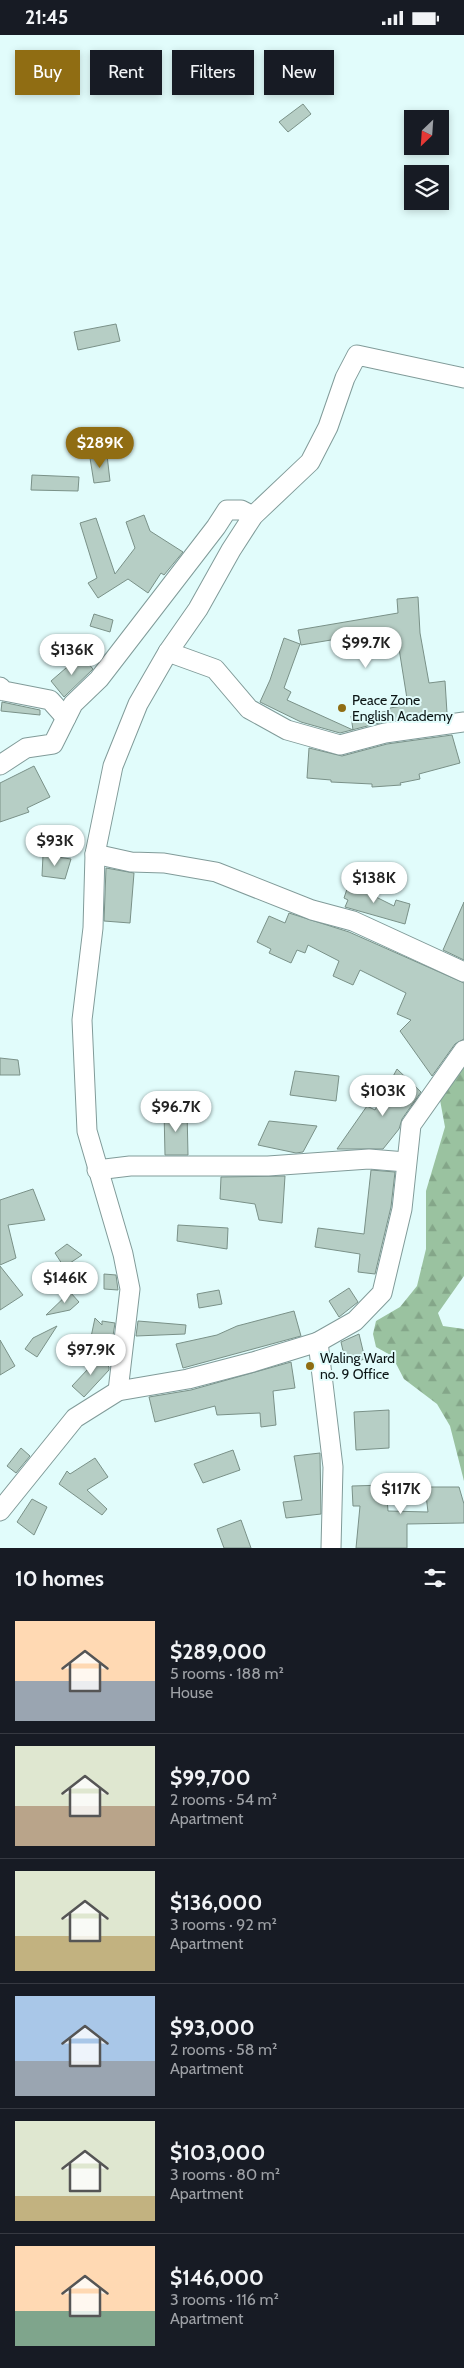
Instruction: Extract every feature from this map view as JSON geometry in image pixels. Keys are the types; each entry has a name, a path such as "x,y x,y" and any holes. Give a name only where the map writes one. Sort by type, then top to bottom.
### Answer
{"street":[{"path":"118,1391 130,1289 123,1254 97,1171 87,1131 82,1020 93,928 95,854 113,766 138,705 168,652 198,609 231,550 253,516 310,462 328,427 345,378 357,355 464,378"},
{"path":"0,765 26,748 53,744 73,704 99,679 165,595 227,510 241,510 253,516"},
{"path":"168,652 215,669 249,709 287,730 340,745 385,733 464,723"},
{"path":"0,687 4,691 50,700 66,718"},
{"path":"95,854 131,862 164,863 216,872 312,910 353,921 464,971"},
{"path":"0,1511 75,1418 118,1391 188,1379 318,1342 356,1321 382,1293 402,1209 411,1125 464,1050"},
{"path":"97,1171 130,1166 268,1166 369,1159 406,1162"},
{"path":"318,1342 333,1467 331,1548"}],"green space":[{"path":"464,1061 464,1276 438,1313 443,1326 464,1329 464,1481 450,1426 437,1404 404,1379 392,1356 376,1347 373,1334 376,1321 400,1307 417,1286 426,1249 426,1191 445,1127 440,1100 449,1076"}],"building":[{"path":"303,104 311,114 288,132 279,122"},
{"path":"116,324 120,341 78,350 74,332"},
{"path":"107,455 110,481 94,483 90,458"},
{"path":"32,475 79,477 78,491 31,490"},
{"path":"144,515 150,531 183,552 164,575 161,573 148,593 128,579 98,598 88,583 97,578 80,523 96,518 115,574 135,548 126,522"},
{"path":"418,597 420,633 429,683 445,681 447,713 383,722 353,730 351,716 390,711 390,708 408,705 397,636 356,642 355,636 301,645 298,630 398,613 397,599"},
{"path":"94,614 113,620 110,632 90,626"},
{"path":"284,638 300,644 284,688 291,692 287,700 353,730 340,733 301,722 260,702 270,680"},
{"path":"81,655 93,669 64,697 51,681"},
{"path":"2,702 40,710 40,715 1,711"},
{"path":"452,735 460,763 419,774 420,779 400,783 401,785 372,787 372,784 331,782 331,780 307,778 309,748 342,756 387,744"},
{"path":"34,766 50,797 27,808 29,812 0,822 0,783"},
{"path":"43,855 71,859 65,879 42,876"},
{"path":"106,868 134,873 130,923 104,921"},
{"path":"350,880 371,887 368,893 394,906 396,900 410,904 405,924 345,907 348,900 344,898"},
{"path":"464,902 464,960 443,950"},
{"path":"289,913 349,932 464,983 464,1039 455,1044 432,1076 400,1031 411,1020 397,1014 406,993 360,970 353,985 333,976 339,961 308,945 305,953 297,950 291,963 269,953 271,949 257,942 269,916 285,923"},
{"path":"0,1058 18,1060 20,1075 0,1075"},
{"path":"397,1069 421,1092 402,1119 399,1129 383,1149 337,1149 367,1106 375,1110"},
{"path":"295,1071 339,1076 336,1101 290,1095"},
{"path":"164,1110 187,1110 188,1155 165,1155"},
{"path":"269,1121 317,1126 303,1152 296,1153 258,1145"},
{"path":"371,1170 395,1172 391,1207 375,1274 358,1272 360,1254 315,1247 318,1228 364,1234"},
{"path":"285,1176 282,1223 259,1220 255,1204 220,1199 221,1177"},
{"path":"33,1189 45,1220 8,1225 16,1258 0,1265 0,1200"},
{"path":"178,1225 228,1228 227,1249 177,1241"},
{"path":"67,1244 82,1255 64,1267 55,1253"},
{"path":"0,1266 23,1295 0,1310"},
{"path":"104,1274 116,1275 118,1290 104,1289"},
{"path":"349,1288 358,1302 339,1317 329,1301"},
{"path":"219,1290 222,1304 199,1308 197,1294"},
{"path":"70,1292 79,1302 70,1310 46,1315"},
{"path":"294,1311 301,1336 183,1368 176,1344 217,1335 237,1326"},
{"path":"95,1318 102,1325 102,1321 115,1323 112,1342 91,1337"},
{"path":"138,1321 186,1325 185,1334 136,1336"},
{"path":"57,1326 37,1357 25,1349 33,1338"},
{"path":"359,1334 365,1359 346,1364 341,1342"},
{"path":"0,1340 15,1366 0,1375"},
{"path":"96,1354 109,1367 109,1370 84,1397 72,1386 88,1369 85,1366"},
{"path":"291,1362 295,1388 273,1391 276,1425 261,1427 260,1413 217,1415 215,1406 155,1422 149,1397 191,1390"},
{"path":"389,1410 389,1448 356,1450 354,1412"},
{"path":"21,1448 30,1456 16,1473 7,1466"},
{"path":"233,1450 240,1470 203,1483 194,1464"},
{"path":"320,1453 321,1514 286,1518 283,1502 302,1500 294,1456"},
{"path":"95,1458 108,1477 87,1490 107,1509 102,1515 59,1484 67,1471 70,1474"},
{"path":"386,1485 388,1511 428,1512 425,1487 459,1487 464,1504 464,1523 407,1524 407,1548 356,1548 360,1506 353,1506 352,1486"},
{"path":"32,1499 47,1507 34,1535 17,1522"},
{"path":"241,1520 251,1548 224,1548 217,1529"}],"place":[{"name":"Peace Zone English Academy","path":"342,708"},
{"name":"Waling Ward no. 9 Office","path":"310,1366"}]}
